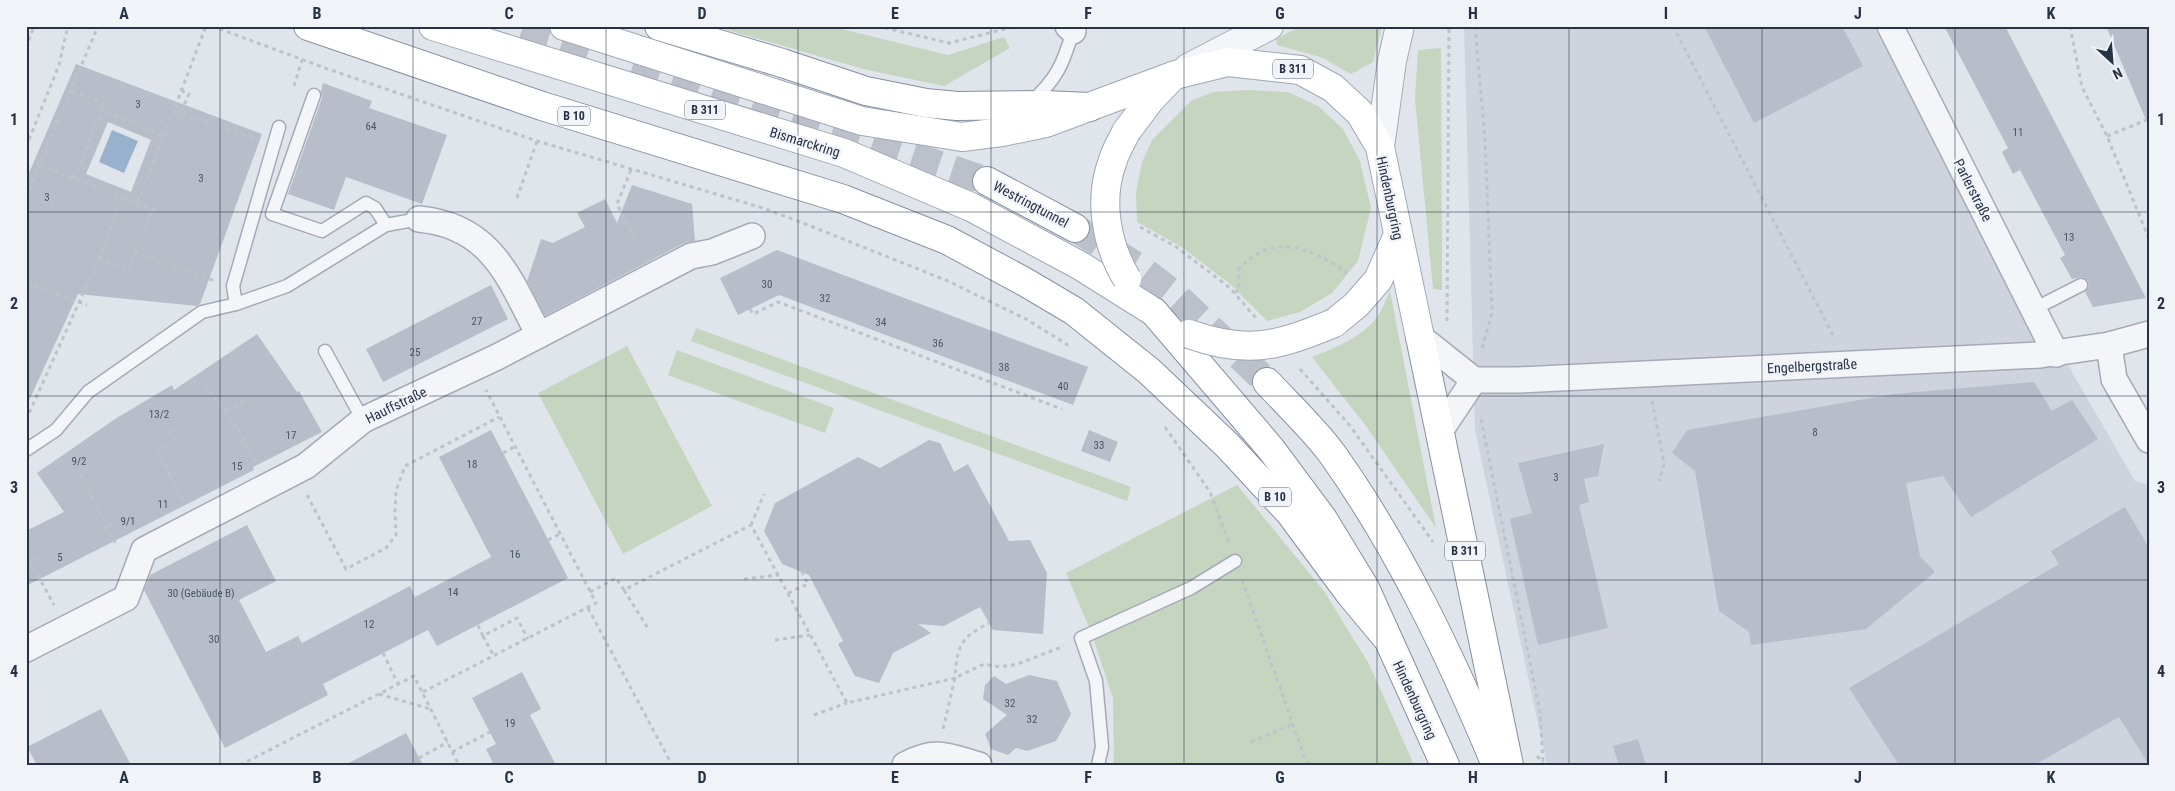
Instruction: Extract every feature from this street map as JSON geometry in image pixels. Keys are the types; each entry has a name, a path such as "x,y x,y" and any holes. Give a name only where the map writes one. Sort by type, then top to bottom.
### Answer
{"main road":[{"name":"B 10","path":"308,26 542,106 843,199 946,240 1025,282 1074,310 1149,372 1228,446 1290,513 1350,594 1385,636"},
{"name":"Bismarckring","path":"433,26 844,153 972,207 1079,265 1189,334 1210,342 1234,346 1262,346 1285,342 1334,323 1356,305 1378,280 1398,235"},
{"name":"B 311","path":"564,26 862,121 962,137 1002,132 1046,123 1175,75"},
{"path":"659,26 782,63 866,91 926,103 957,106 1028,104 1090,107"},
{"name":"Hindenburgring","path":"1175,75 1228,62 1300,70 1333,88 1360,113 1380,147 1420,337"},
{"path":"1154,312 1127,279 1111,246 1106,222 1106,193 1112,161 1126,132 1150,100 1175,75"},
{"name":"Westringtunnel","path":"988,181 1075,228"},
{"name":"B 311","path":"1154,312 1271,448 1323,519 1365,588 1385,636"},
{"name":"B 311","path":"1420,337 1509,765"},
{"path":"1267,382 1332,454 1376,521 1445,647 1496,765"},
{"name":"Hindenburgring","path":"1385,636 1406,677 1445,765"}],"street":[{"path":"1175,75 1269,26"},
{"path":"1380,147 1392,61 1400,26"},
{"name":"Parlerstraße","path":"1890,26 2056,354"},
{"path":"418,219 439,221 458,228 492,253 503,266 540,335"},
{"name":"Hauffstraße","path":"26,649 126,598 144,550 306,466 363,420 540,335 691,256 712,252 752,236"},
{"name":"Engelbergstraße","path":"1474,380 1526,380 2056,354 2109,346 2149,334"},
{"path":"1420,337 1474,380 1440,431"},
{"path":"2109,346 2114,379 2149,440"},
{"path":"920,758 979,765"}],"lane":[{"path":"1028,104 1046,89 1063,64 1070,29"},
{"path":"314,95 272,214 322,231 364,198 375,208 386,225"},
{"path":"236,304 233,286 279,127"},
{"path":"26,450 56,430 88,392 202,312 236,304 288,286 386,225 418,219"},
{"path":"2034,309 2081,285"},
{"path":"325,351 363,420"},
{"path":"1098,765 1102,746 1096,681 1081,638 1192,588 1235,561"}],"path":[{"path":"26,48 34,26"},
{"path":"26,147 59,65 68,26"},
{"path":"26,197 98,26"},
{"path":"137,203 206,26"},
{"path":"212,26 302,60 537,141 771,211 921,270 1026,319 1076,350"},
{"path":"877,26 949,43 1017,26"},
{"path":"1449,26 1447,328 1451,362"},
{"path":"1475,26 1485,139 1492,313 1474,380 1540,712 1543,765"},
{"path":"1673,26 1849,364"},
{"path":"2070,26 2082,87 2107,136 2149,239"},
{"path":"294,87 302,60"},
{"path":"72,91 106,104 74,179"},
{"path":"178,119 189,94 182,91"},
{"path":"102,110 164,136"},
{"path":"174,111 274,146"},
{"path":"2107,136 2149,119"},
{"path":"517,198 537,141"},
{"path":"40,165 158,212"},
{"path":"631,170 617,204 635,240"},
{"path":"26,420 123,198"},
{"path":"98,258 129,269 152,209"},
{"path":"1140,226 1175,246 1235,293 1260,322"},
{"path":"1235,293 1240,290 1240,269 1249,258 1271,247 1302,248 1337,265 1370,289"},
{"path":"135,253 233,286"},
{"path":"26,282 87,305"},
{"path":"750,309 753,314 778,302 1062,409"},
{"path":"423,692 596,604 474,367"},
{"path":"1300,369 1351,427 1437,548"},
{"path":"205,385 226,411 246,443 268,486"},
{"path":"1651,397 1664,464 1659,481"},
{"path":"226,411 248,399"},
{"path":"295,472 346,568 386,548 396,535 394,511 396,492 405,466 499,417"},
{"path":"1162,422 1210,492 1309,765"},
{"path":"170,428 176,441 158,451 195,524"},
{"path":"241,445 246,443"},
{"path":"503,453 514,447"},
{"path":"170,475 177,471"},
{"path":"81,475 108,527"},
{"path":"624,590 751,525 764,494"},
{"path":"102,529 114,524"},
{"path":"751,525 847,703"},
{"path":"548,540 560,534"},
{"path":"26,554 66,628"},
{"path":"26,564 37,558"},
{"path":"788,594 808,584 800,568"},
{"path":"744,580 779,575"},
{"path":"590,592 616,578 649,630"},
{"path":"588,608 672,765"},
{"path":"483,636 517,618 528,639"},
{"path":"920,758 955,678 956,656 968,634 989,623"},
{"path":"478,625 494,656"},
{"path":"775,640 810,635"},
{"path":"814,715 847,703 955,678 984,664 1000,667 1025,662 1081,638"},
{"path":"383,653 398,684"},
{"path":"240,765 414,676 459,765"},
{"path":"378,694 431,709"},
{"path":"1251,742 1293,724"},
{"path":"452,752 490,732"},
{"path":"419,758 448,742"}],"shaded area":[{"path":"1464,26 1881,26 2073,374 2135,481 2149,485 2149,765 1547,765 1475,430"}],"green space":[{"path":"714,26 829,26 948,55 1004,37 1010,48 944,86 863,69"},
{"path":"1301,26 1382,26 1373,62 1351,74 1323,58 1277,45 1276,39"},
{"path":"1441,48 1442,290 1433,289 1415,99 1418,50"},
{"path":"1249,90 1288,92 1318,106 1343,129 1360,161 1371,208 1358,261 1332,293 1300,312 1267,321 1230,284 1180,246 1137,222 1136,193 1142,162 1152,140 1191,101 1213,92"},
{"path":"1390,291 1436,528 1366,426 1312,357 1339,346 1365,330 1378,316"},
{"path":"696,328 1131,487 1127,501 691,341"},
{"path":"627,346 712,506 623,554 538,393"},
{"path":"677,350 834,408 825,433 668,375"},
{"path":"1237,485 1324,591 1369,664 1414,765 1114,765 1113,698 1091,632 1066,573"}],"water":[{"path":"112,130 138,141 124,173 99,162"}],"building":[{"path":"1704,26 1842,26 1863,66 1754,123"},
{"path":"1944,26 2005,26 2146,298 2093,307 2085,292 2089,286 2088,281 2082,277 2072,279 2060,258 2065,255 2020,170 2013,174 2002,152 2008,148"},
{"path":"2106,26 2149,26 2149,127"},
{"path":"76,64 262,134 200,304 197,306 78,294 26,407 26,180","holes":["108,122 151,140 131,192 86,174"]},
{"path":"323,83 372,101 369,108 447,135 422,204 346,177 334,210 288,194 322,98"},
{"path":"632,185 692,204 695,241 684,243 545,316 527,281 541,239 553,243 585,227 577,213 605,199 617,223"},
{"path":"777,250 1088,367 1073,405 779,295 738,315 720,278"},
{"path":"491,285 508,319 383,382 366,349"},
{"path":"257,334 297,392 299,391 322,432 253,467 254,470 26,586 26,531 64,512 37,473 115,419 172,385 174,390"},
{"path":"2034,382 2052,411 2072,400 2098,439 1971,517 1943,476 1906,483 1920,556 1935,572 1866,629 1751,645 1749,632 1719,611 1695,471 1672,453 1687,430 1894,394"},
{"path":"491,430 568,578 437,646 428,630 323,684 328,695 225,748 144,590 150,575 247,525 276,581 239,600 266,652 298,636 302,643 410,586 415,597 491,557 439,457"},
{"path":"1089,430 1118,442 1110,462 1081,451"},
{"path":"929,440 940,443 954,472 968,464 1009,541 1030,540 1047,573 1043,634 993,630 980,607 944,626 918,624 931,633 893,653 879,683 855,676 838,644 843,641 809,575 782,564 764,531 775,503 858,457 880,468"},
{"path":"1604,444 1598,476 1584,479 1589,502 1579,505 1608,628 1538,645 1510,519 1532,513 1518,463"},
{"path":"2125,507 2149,548 2149,765 2119,717 2034,765 1899,765 1849,688 2059,564 2051,551"},
{"path":"522,672 541,709 530,715 556,765 494,765 486,749 496,744 472,698"},
{"path":"1029,675 1057,681 1071,714 1056,741 1027,751 1016,748 1008,755 991,749 985,734 1007,715 983,699 985,685 994,676 1006,684"},
{"path":"101,709 131,765 37,765 27,747"},
{"path":"406,733 423,765 345,765"},
{"path":"1638,739 1646,765 1619,765 1613,746"}],"tunnel":[{"path":"523,26 593,48"},
{"path":"634,62 987,181"},
{"path":"1075,228 1140,268 1175,295 1267,382"}]}
